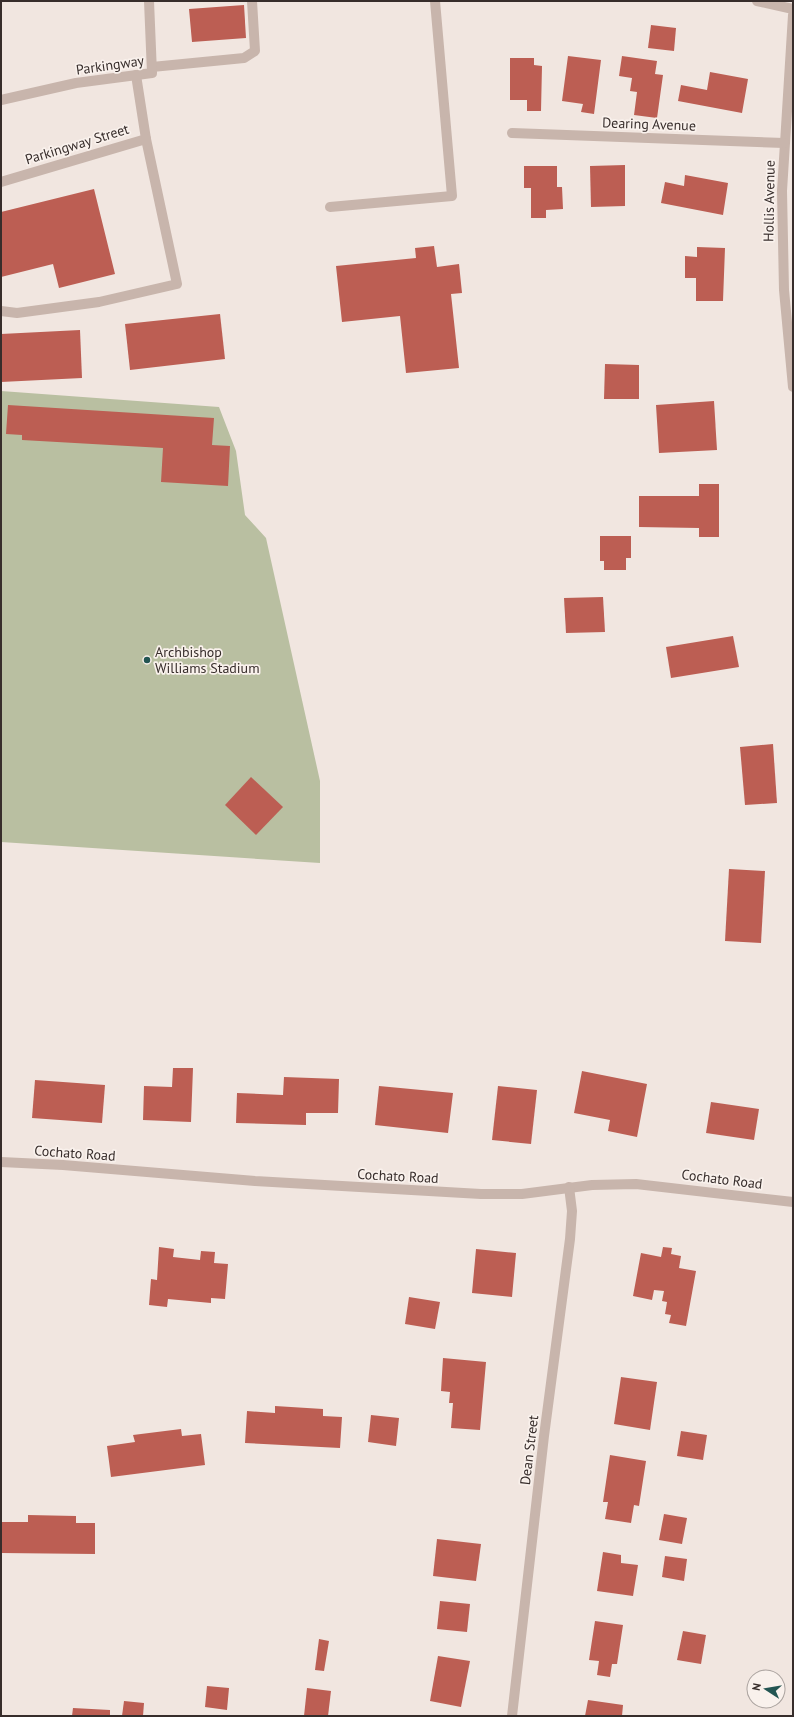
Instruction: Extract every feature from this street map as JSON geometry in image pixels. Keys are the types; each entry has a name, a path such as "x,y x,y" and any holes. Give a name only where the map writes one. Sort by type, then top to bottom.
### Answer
{"street":[{"name":"Parkingway","path":"1,100 76,83 152,73 149,1"},
{"path":"152,67 244,58 255,51 252,1"},
{"path":"330,208 452,196 435,1"},
{"path":"757,1 793,9"},
{"name":"Hollis Avenue","path":"793,15 782,191 784,290 793,387"},
{"name":"Parkingway Street","path":"1,182 146,139 136,75"},
{"name":"Dearing Avenue","path":"512,133 784,143"},
{"path":"1,311 17,313 98,302 177,284 146,139"},
{"path":"782,191 793,191"},
{"name":"Cochato Road","path":"1,1162 247,1181 481,1194 522,1194 592,1184 644,1185 793,1202"},
{"name":"Dean Street","path":"512,1716 545,1428 570,1239 572,1211 569,1187"}],"green space":[{"name":"Archbishop Williams Stadium","path":"1,391 219,407 236,451 245,515 266,538 320,781 320,863 1,842"}],"building":[{"path":"244,5 246,38 192,42 189,9"},
{"path":"651,25 676,28 674,51 648,48"},
{"path":"568,56 601,60 594,114 581,112 583,104 562,101"},
{"path":"622,56 657,61 655,74 663,75 657,118 634,115 637,92 630,91 632,78 619,76"},
{"path":"510,58 534,58 534,65 542,66 541,111 527,111 527,100 510,100"},
{"path":"710,72 748,79 742,113 678,101 681,85 707,90"},
{"path":"625,165 625,206 591,207 590,166"},
{"path":"524,166 557,166 557,187 562,187 563,209 546,210 546,218 531,218 531,188 524,188"},
{"path":"685,175 728,183 723,215 661,203 665,182 684,186"},
{"path":"94,189 115,274 59,288 53,264 1,277 1,212"},
{"path":"434,246 437,267 459,264 462,293 451,294 459,368 406,373 400,316 342,322 336,266 416,258 415,248"},
{"path":"697,247 725,248 723,301 696,301 696,278 685,278 685,256 697,257"},
{"path":"220,314 225,359 130,370 125,324"},
{"path":"80,330 82,378 1,382 1,334"},
{"path":"605,364 639,365 639,399 604,399"},
{"path":"714,401 717,450 659,453 656,405"},
{"path":"8,405 214,418 212,445 230,446 228,486 161,482 163,448 22,440 22,435 6,434"},
{"path":"699,484 719,484 719,537 699,537 699,528 639,527 639,496 699,496"},
{"path":"600,536 631,536 631,558 626,558 626,570 604,570 604,561 600,561"},
{"path":"603,597 605,632 566,633 564,598"},
{"path":"733,636 739,667 671,678 666,647"},
{"path":"773,744 777,803 745,805 740,747"},
{"path":"251,777 283,807 256,835 225,805"},
{"path":"729,869 765,871 761,943 725,941"},
{"path":"173,1068 193,1068 191,1122 143,1120 144,1086 172,1087"},
{"path":"582,1071 647,1084 637,1137 608,1131 610,1120 574,1113"},
{"path":"284,1077 339,1079 338,1113 306,1113 306,1125 236,1123 237,1093 283,1095"},
{"path":"35,1080 105,1085 102,1123 32,1118"},
{"path":"379,1086 453,1093 448,1133 375,1125"},
{"path":"498,1086 537,1090 531,1144 492,1140"},
{"path":"711,1102 759,1109 754,1140 706,1133"},
{"path":"159,1247 174,1249 173,1257 200,1260 201,1251 215,1252 214,1263 228,1264 225,1299 211,1298 211,1303 168,1299 167,1307 149,1305 151,1279 157,1280"},
{"path":"663,1247 672,1248 671,1254 681,1256 679,1268 696,1271 686,1326 669,1323 671,1315 665,1314 667,1302 662,1301 664,1291 654,1290 652,1300 633,1296 641,1253 661,1257"},
{"path":"476,1249 516,1253 512,1297 472,1293"},
{"path":"409,1297 440,1302 435,1329 405,1324"},
{"path":"443,1358 486,1362 480,1430 451,1428 453,1403 449,1403 450,1392 441,1391"},
{"path":"621,1377 657,1382 650,1430 614,1424"},
{"path":"275,1406 323,1409 323,1416 342,1417 340,1448 245,1443 247,1411 275,1413"},
{"path":"371,1415 399,1418 396,1446 368,1442"},
{"path":"181,1429 182,1436 201,1434 205,1465 111,1477 107,1446 135,1442 133,1435"},
{"path":"681,1431 707,1435 703,1460 677,1456"},
{"path":"610,1455 646,1461 639,1506 634,1505 631,1523 605,1519 608,1502 603,1502"},
{"path":"664,1514 687,1518 682,1544 659,1540"},
{"path":"28,1515 76,1516 76,1523 95,1523 95,1554 1,1553 1,1522 28,1522"},
{"path":"437,1539 481,1544 476,1581 433,1576"},
{"path":"603,1552 621,1555 621,1563 638,1565 633,1596 597,1591"},
{"path":"665,1556 687,1559 684,1581 662,1577"},
{"path":"440,1601 470,1604 467,1632 437,1629"},
{"path":"595,1621 623,1625 617,1664 612,1664 610,1677 597,1675 599,1661 589,1660"},
{"path":"683,1631 706,1635 701,1664 677,1660"},
{"path":"319,1639 329,1641 324,1671 315,1670"},
{"path":"438,1656 470,1661 461,1707 430,1701"},
{"path":"207,1686 229,1688 227,1710 205,1707"},
{"path":"307,1688 331,1691 328,1716 304,1716"},
{"path":"588,1700 623,1705 622,1716 585,1716"},
{"path":"124,1701 144,1703 143,1716 122,1716"},
{"path":"73,1708 110,1710 110,1716 72,1716"}],"place":[{"name":"Archbishop Williams Stadium","path":"147,660"}]}
